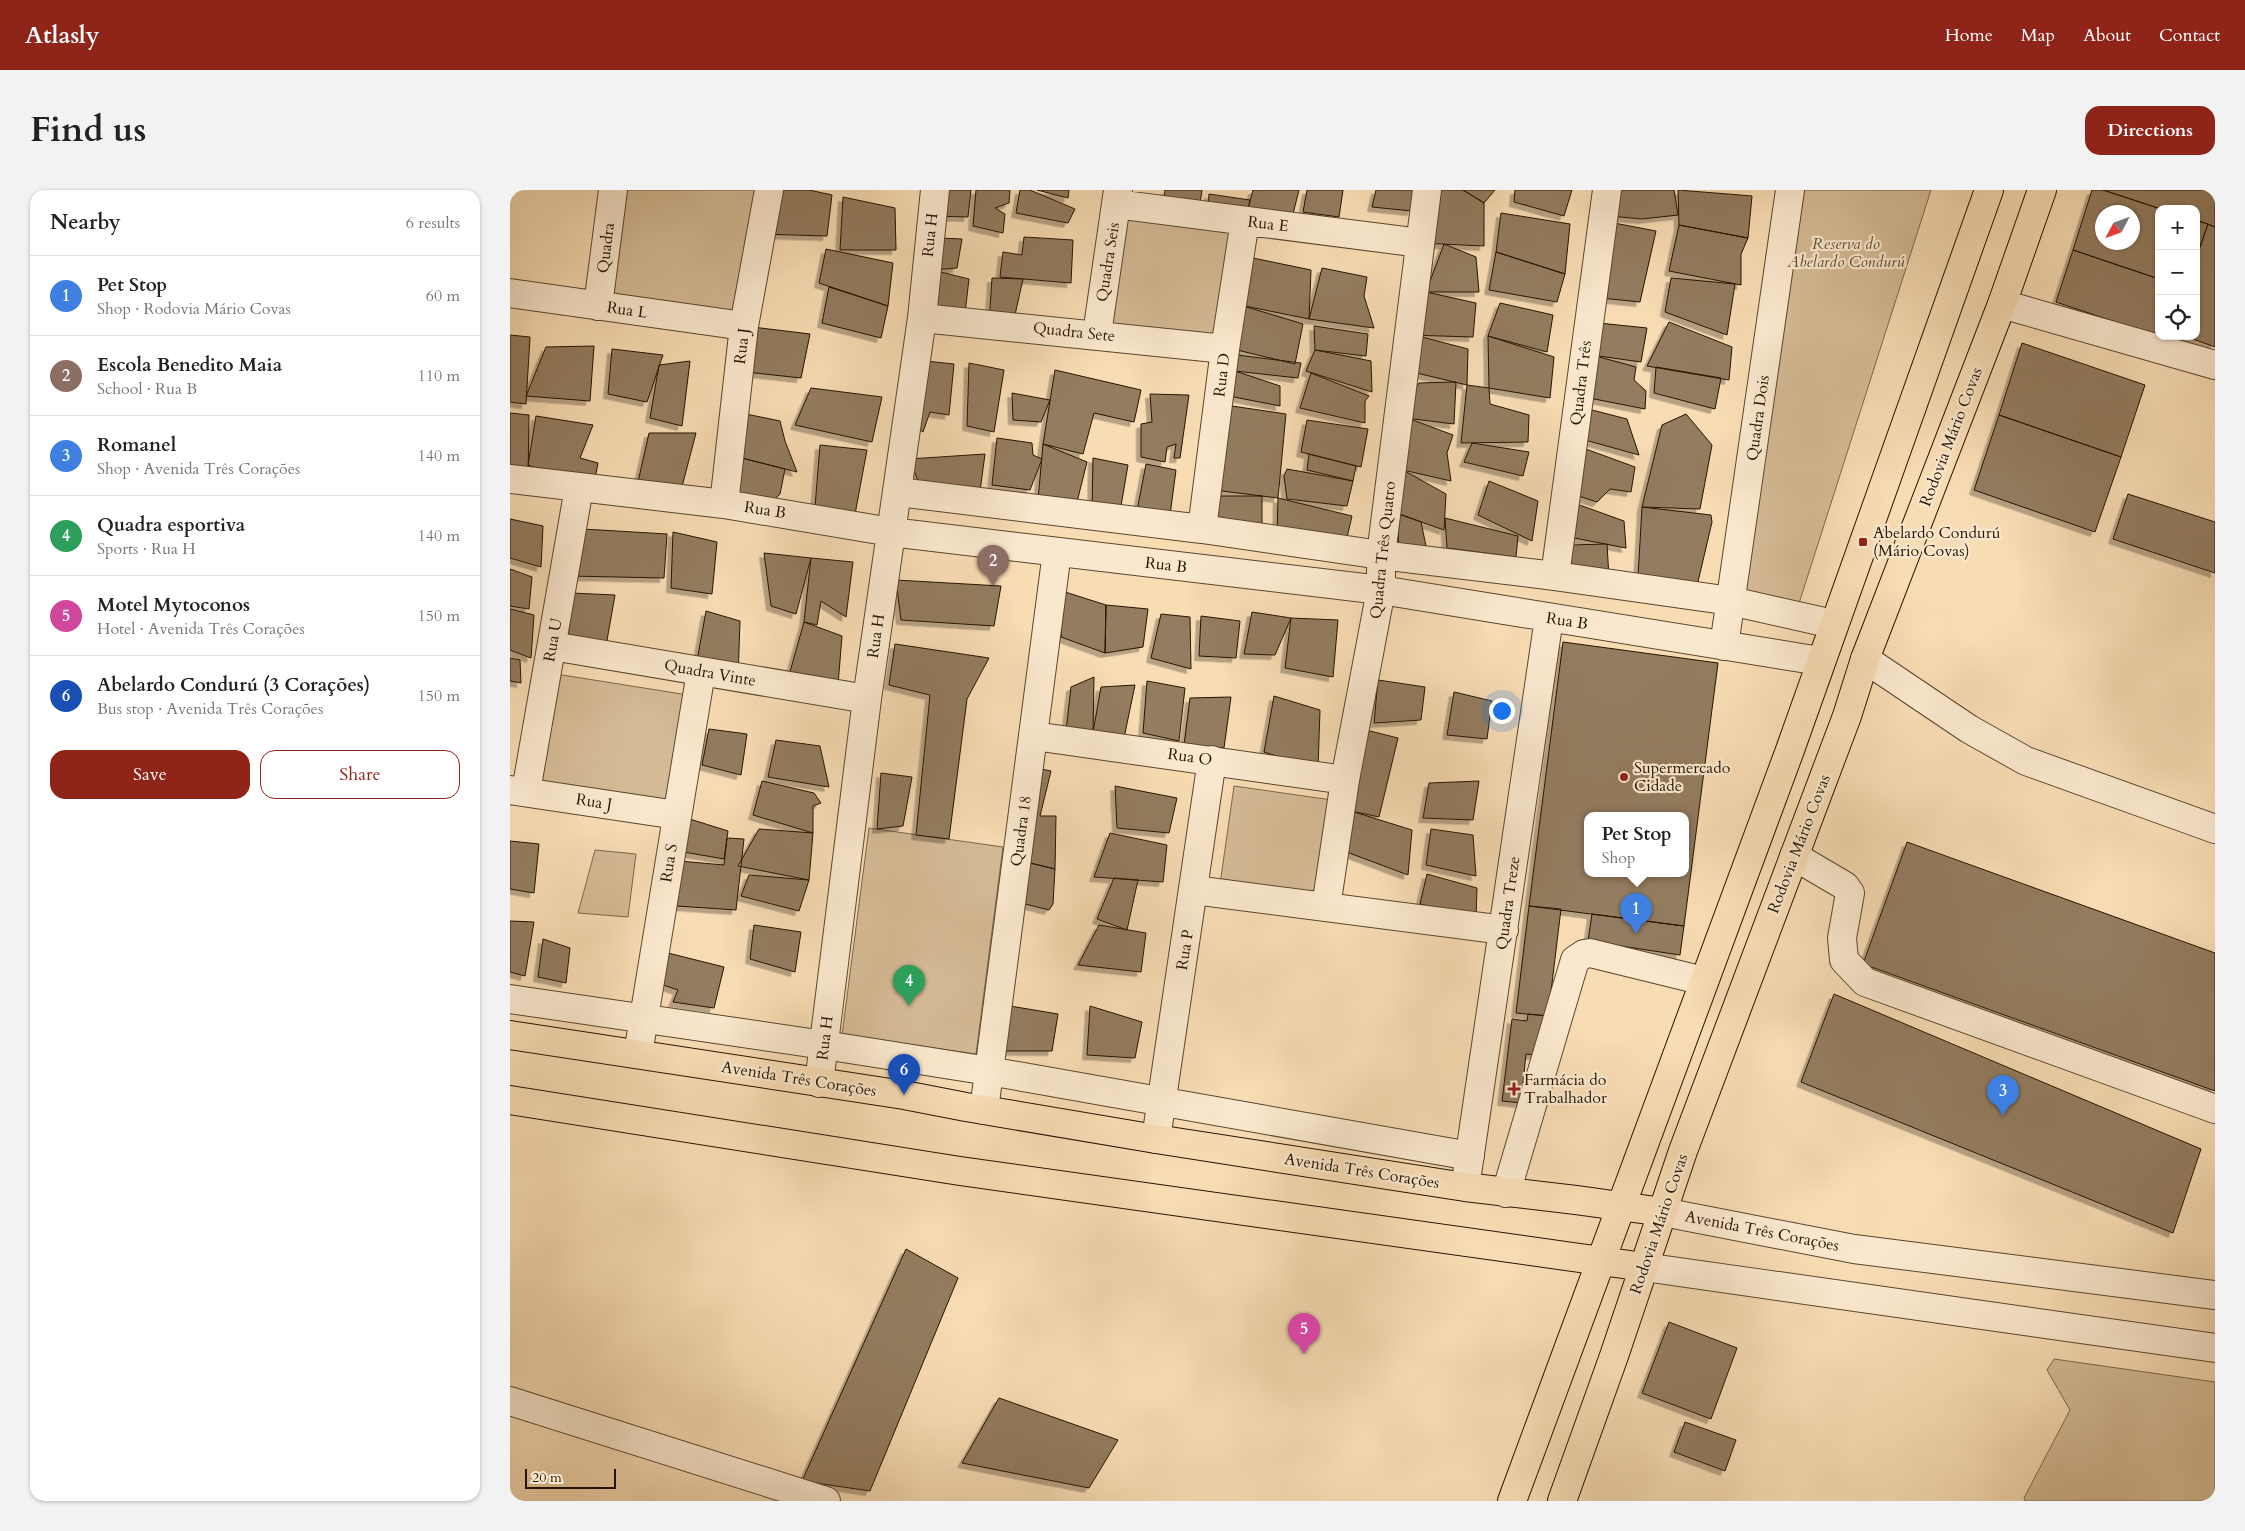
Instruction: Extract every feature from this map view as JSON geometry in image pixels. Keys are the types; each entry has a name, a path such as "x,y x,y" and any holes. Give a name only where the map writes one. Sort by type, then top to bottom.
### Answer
{"main road":[{"path":"1512,1501 1790,750 1833,624 1989,190"},
{"name":"Rodovia Mário Covas","path":"1562,1501 1683,1151 1847,716 1865,659 2002,304 2042,190"},
{"name":"Avenida Três Corações","path":"510,1035 904,1095 1156,1139 1465,1187 1663,1212"},
{"path":"510,1100 960,1171 1644,1267"}],"street":[{"name":"Quadra","path":"598,306 613,190"},
{"name":"Rua J","path":"724,504 744,326 768,190"},
{"name":"Rua H","path":"819,1083 867,699 922,318 935,190"},
{"name":"Quadra Três Quatro","path":"1326,907 1345,780 1381,590 1381,555 1426,190"},
{"name":"Quadra Três","path":"1555,576 1606,190"},
{"name":"Quadra Dois","path":"1724,646 1790,190"},
{"name":"Rua E","path":"1117,197 1245,221 1420,243"},
{"name":"Quadra Seis","path":"1097,334 1117,197"},
{"name":"Rua D","path":"1202,529 1225,349 1245,221"},
{"name":"Rua L","path":"510,294 744,326"},
{"path":"2002,304 2215,365"},
{"name":"Quadra Sete","path":"922,318 1097,334 1225,349"},
{"name":"Rua B","path":"510,479 724,504 891,532 1381,590 1820,661"},
{"name":"Rua U","path":"518,791 552,646 579,488"},
{"path":"898,492 1202,529 1381,555 1555,576 1731,601 1833,624"},
{"name":"Quadra 18","path":"984,1110 1057,552"},
{"name":"Quadra Treze","path":"1465,1187 1549,618"},
{"name":"Quadra Vinte","path":"552,646 867,699"},
{"path":"1865,659 1969,729 2026,761 2215,830"},
{"name":"Rua S","path":"638,1054 701,672"},
{"name":"Rua O","path":"1034,736 1345,780"},
{"name":"Rua P","path":"1156,1139 1212,760"},
{"name":"Rua J","path":"518,791 677,816"},
{"path":"1794,856 1845,886 1850,893 1842,938 1844,960 1866,982 2215,1109"},
{"path":"1194,890 1504,930"},
{"path":"1506,1193 1575,960 1584,954 1590,953 1704,981"},
{"path":"510,999 989,1071 1162,1104 1470,1156"},
{"name":"Avenida Três Corações","path":"1663,1212 1854,1249 2215,1295"},
{"path":"1644,1267 2215,1348"},
{"path":"510,1401 826,1501"}],"green space":[{"path":"618,190 755,190 733,314 603,297"},
{"name":"Reserva do Abelardo Condurú","path":"1792,190 1931,190 1794,619 1732,610"},
{"path":"1115,210 1248,228 1231,363 1099,346"},
{"path":"556,674 688,695 669,824 536,802"},
{"path":"1234,786 1332,800 1319,898 1220,884"},
{"path":"869,828 1003,847 976,1054 842,1035"},
{"path":"595,850 636,854 628,917 578,913"},
{"path":"2054,1359 2215,1382 2215,1501 2025,1501 2024,1498 2070,1410 2047,1370"}],"building":[{"path":"773,190 809,190 832,195 827,236 759,234"},
{"path":"938,190 971,190 968,217 932,216"},
{"path":"976,190 1010,190 1009,203 995,208 1005,214 1003,233 973,226"},
{"path":"1020,190 1030,190 1075,209 1068,223 1016,213"},
{"path":"1037,190 1069,190 1068,198"},
{"path":"1165,190 1202,190 1200,204 1164,198"},
{"path":"1253,190 1299,190 1292,218 1247,213"},
{"path":"1307,190 1343,190 1339,217 1303,212"},
{"path":"1376,190 1414,190 1412,211 1372,207"},
{"path":"1432,190 1463,190 1484,203 1484,246 1420,243"},
{"path":"1463,190 1495,190 1484,203"},
{"path":"1515,190 1572,190 1564,216 1514,202"},
{"path":"1614,190 1674,190 1678,215 1642,219 1609,216"},
{"path":"1678,190 1752,196 1748,238 1679,225"},
{"path":"2092,190 2103,190 2155,207 2155,278 2073,250"},
{"path":"2103,190 2215,190 2215,227 2200,221 2200,205 2155,205 2155,207"},
{"path":"1209,194 1250,200 1247,213 1208,208"},
{"path":"843,197 895,208 896,250 840,250"},
{"path":"1501,213 1570,224 1565,274 1496,252"},
{"path":"2200,221 2208,224 2200,247"},
{"path":"1609,222 1656,231 1640,302 1601,298"},
{"path":"2208,224 2215,227 2215,347 2196,340 2200,340 2200,247"},
{"path":"1679,225 1748,238 1741,254 1741,285 1669,271"},
{"path":"1024,237 1073,240 1071,283 1000,277 1003,252 1022,255"},
{"path":"940,238 962,239 957,268 933,270"},
{"path":"1444,244 1476,257 1479,292 1426,292"},
{"path":"826,249 893,263 888,306 819,283"},
{"path":"2073,250 2155,278 2155,335 2056,302"},
{"path":"1496,252 1565,274 1557,302 1489,290"},
{"path":"1248,257 1311,270 1309,319 1240,305"},
{"path":"1322,268 1367,277 1364,296 1374,328 1309,319"},
{"path":"933,270 969,279 964,322 929,310"},
{"path":"992,278 1023,279 1015,315 989,324"},
{"path":"1671,278 1735,284 1727,335 1665,312"},
{"path":"829,287 888,306 881,338 822,323"},
{"path":"1426,292 1476,303 1473,337 1408,335"},
{"path":"1500,303 1553,315 1547,352 1488,336"},
{"path":"1240,305 1303,324 1295,364 1233,349"},
{"path":"1589,322 1647,328 1641,362 1592,355"},
{"path":"1669,322 1732,347 1729,380 1647,366"},
{"path":"744,326 810,334 801,378 746,372"},
{"path":"1314,326 1368,334 1366,356 1315,350"},
{"path":"510,335 530,337 526,404 510,402"},
{"path":"1418,336 1468,349 1467,385 1404,370"},
{"path":"1488,336 1554,357 1550,398 1489,388"},
{"path":"2022,343 2145,385 2121,457 1999,415"},
{"path":"594,346 590,401 526,396 546,347"},
{"path":"612,349 663,355 647,402 608,394"},
{"path":"1315,350 1371,361 1372,392 1306,371"},
{"path":"1237,355 1301,363 1298,378 1235,371"},
{"path":"1592,355 1636,367 1634,380 1646,391 1645,409 1579,396"},
{"path":"916,360 954,364 949,415 930,412 923,432 914,426"},
{"path":"690,361 682,426 650,418 659,365"},
{"path":"969,363 1004,370 994,432 967,426"},
{"path":"1656,367 1721,378 1715,409 1654,393"},
{"path":"1055,370 1141,390 1134,422 1094,413 1083,454 1043,444"},
{"path":"1235,371 1280,386 1280,406 1229,396"},
{"path":"1311,373 1369,396 1365,401 1365,423 1300,408"},
{"path":"1456,382 1454,424 1398,417 1419,383"},
{"path":"1467,385 1489,388 1490,404 1529,415 1528,442 1461,443"},
{"path":"811,388 882,397 872,442 795,425"},
{"path":"1012,393 1050,400 1041,422 1013,420"},
{"path":"1150,394 1189,395 1180,458 1174,458 1176,444 1167,447 1165,462 1141,457 1141,424 1152,422"},
{"path":"1225,405 1286,414 1278,498 1214,490"},
{"path":"1588,409 1627,419 1639,455 1585,440"},
{"path":"510,413 529,415 528,481 510,473"},
{"path":"746,414 780,421 785,441 797,472 730,455"},
{"path":"1686,414 1712,445 1700,509 1642,507 1662,425"},
{"path":"1999,415 2121,457 2095,532 1974,490"},
{"path":"536,416 593,425 580,458 598,463 593,489 528,465"},
{"path":"1410,419 1453,435 1447,453 1451,481 1403,470"},
{"path":"1307,420 1368,429 1361,467 1301,452"},
{"path":"649,433 696,433 679,498 638,482"},
{"path":"997,438 1032,443 1033,455 1042,459 1030,490 992,485"},
{"path":"1472,443 1529,452 1523,476 1464,462"},
{"path":"1043,444 1087,462 1077,502 1038,500"},
{"path":"820,445 867,450 853,525 815,507"},
{"path":"1583,448 1635,467 1631,492 1610,489 1597,502 1566,492"},
{"path":"985,454 980,491 920,485 909,459"},
{"path":"1309,454 1356,466 1353,481 1307,470"},
{"path":"730,455 785,469 780,494 764,510 725,493"},
{"path":"1093,458 1128,465 1121,506 1092,510"},
{"path":"1146,464 1176,470 1170,515 1136,516"},
{"path":"1287,469 1353,481 1347,506 1287,499 1284,476"},
{"path":"1403,470 1446,494 1444,530 1399,514"},
{"path":"1489,481 1538,501 1532,541 1478,515"},
{"path":"2128,494 2215,522 2215,573 2113,539"},
{"path":"1214,496 1262,496 1262,532 1209,522"},
{"path":"1278,498 1352,516 1346,542 1277,534"},
{"path":"1574,503 1624,521 1626,548 1569,537"},
{"path":"1642,507 1711,515 1712,522 1697,586 1638,577"},
{"path":"1399,514 1421,522 1426,546 1398,557"},
{"path":"1445,518 1518,536 1516,557 1447,548"},
{"path":"510,519 543,526 541,567 510,558"},
{"path":"583,529 667,534 664,578 569,576"},
{"path":"673,532 717,542 712,594 671,588"},
{"path":"1607,544 1609,578 1557,565 1571,545"},
{"path":"764,553 811,558 796,614 771,606"},
{"path":"811,558 853,562 846,617 821,601 817,625 804,622"},
{"path":"510,569 532,577 529,609 510,606"},
{"path":"896,580 1001,586 994,626 901,620"},
{"path":"1062,591 1106,605 1105,653 1061,637"},
{"path":"571,593 615,595 606,646 568,642"},
{"path":"1106,605 1148,609 1143,647 1105,653"},
{"path":"510,609 534,615 531,658 510,650"},
{"path":"706,611 740,621 738,678 697,661"},
{"path":"1252,612 1291,618 1275,655 1244,654"},
{"path":"1161,614 1190,617 1191,669 1151,658"},
{"path":"1201,616 1240,621 1236,658 1199,656"},
{"path":"1291,618 1338,620 1333,677 1285,668"},
{"path":"804,622 842,636 838,685 788,679"},
{"name":"Supermercado Cidade","path":"1563,642 1718,663 1684,926 1529,906"},
{"path":"895,644 989,658 967,699 949,839 916,835 930,695 889,685"},
{"path":"510,658 520,660 521,683 510,681"},
{"path":"1094,677 1093,732 1066,731 1071,687"},
{"path":"1378,680 1425,687 1421,720 1374,723"},
{"path":"1147,681 1185,688 1179,741 1143,733"},
{"path":"1135,685 1124,738 1093,732 1101,687"},
{"path":"1454,692 1492,701 1487,739 1447,735"},
{"path":"1274,696 1320,710 1318,769 1264,752"},
{"path":"1231,697 1224,748 1184,745 1190,698"},
{"path":"709,729 747,734 741,775 702,765"},
{"path":"1366,730 1398,738 1379,817 1351,811"},
{"path":"776,740 820,746 829,787 768,777"},
{"path":"1036,768 1051,771 1040,816 1056,816 1055,869 1026,862"},
{"path":"881,773 912,777 903,826 877,829"},
{"path":"762,781 814,793 821,803 813,806 813,833 753,815"},
{"path":"1479,781 1473,820 1423,818 1429,783"},
{"path":"1115,786 1177,798 1169,833 1117,828"},
{"path":"1351,811 1412,830 1408,875 1344,851"},
{"path":"677,815 728,831 724,859 684,852"},
{"path":"759,829 813,833 809,880 738,866"},
{"path":"1431,829 1473,835 1476,876 1426,865"},
{"path":"1110,833 1167,845 1163,882 1094,877"},
{"path":"727,838 744,839 736,910 662,905 679,861 724,865"},
{"path":"510,841 539,844 534,893 510,889"},
{"path":"1907,842 2215,953 2215,1091 1863,964"},
{"path":"1026,862 1055,869 1053,904 1049,910 1021,903"},
{"path":"1427,874 1477,888 1476,917 1420,904"},
{"path":"749,875 809,880 799,911 741,896"},
{"path":"1114,878 1138,880 1127,930 1097,919"},
{"path":"1529,906 1561,909 1548,1016 1516,1013"},
{"path":"1592,914 1684,926 1680,955 1588,941"},
{"path":"510,921 534,922 525,976 510,972"},
{"path":"754,925 801,932 795,972 750,959"},
{"path":"1099,925 1146,933 1141,972 1078,965"},
{"path":"543,939 570,948 566,983 538,977"},
{"path":"656,950 724,967 714,1008 673,1002 678,990 657,983"},
{"path":"1834,994 2201,1149 2173,1233 1801,1082"},
{"path":"998,1004 1058,1014 1052,1051 992,1051"},
{"path":"1090,1006 1142,1022 1135,1058 1087,1055"},
{"path":"1528,1014 1548,1016 1543,1056 1526,1054 1521,1103 1502,1101 1512,1019 1527,1021"},
{"path":"906,1249 958,1278 870,1491 802,1481"},
{"path":"1669,1322 1737,1348 1711,1419 1642,1393"},
{"path":"999,1398 1118,1440 1089,1488 962,1463"},
{"path":"1685,1422 1736,1440 1725,1471 1674,1452"}],"place":[{"name":"Abelardo Condurú (Mário Covas)","path":"1863,542"},
{"name":"Escola Benedito Maia","path":"993,586"},
{"name":"Supermercado Cidade","path":"1624,777"},
{"name":"Pet Stop","path":"1636,934"},
{"name":"Quadra esportiva","path":"909,1006"},
{"name":"Farmácia do Trabalhador","path":"1514,1089"},
{"name":"Abelardo Condurú (3 Corações)","path":"904,1095"},
{"name":"Romanel","path":"2003,1116"},
{"name":"Motel Mytoconos","path":"1304,1354"}]}
